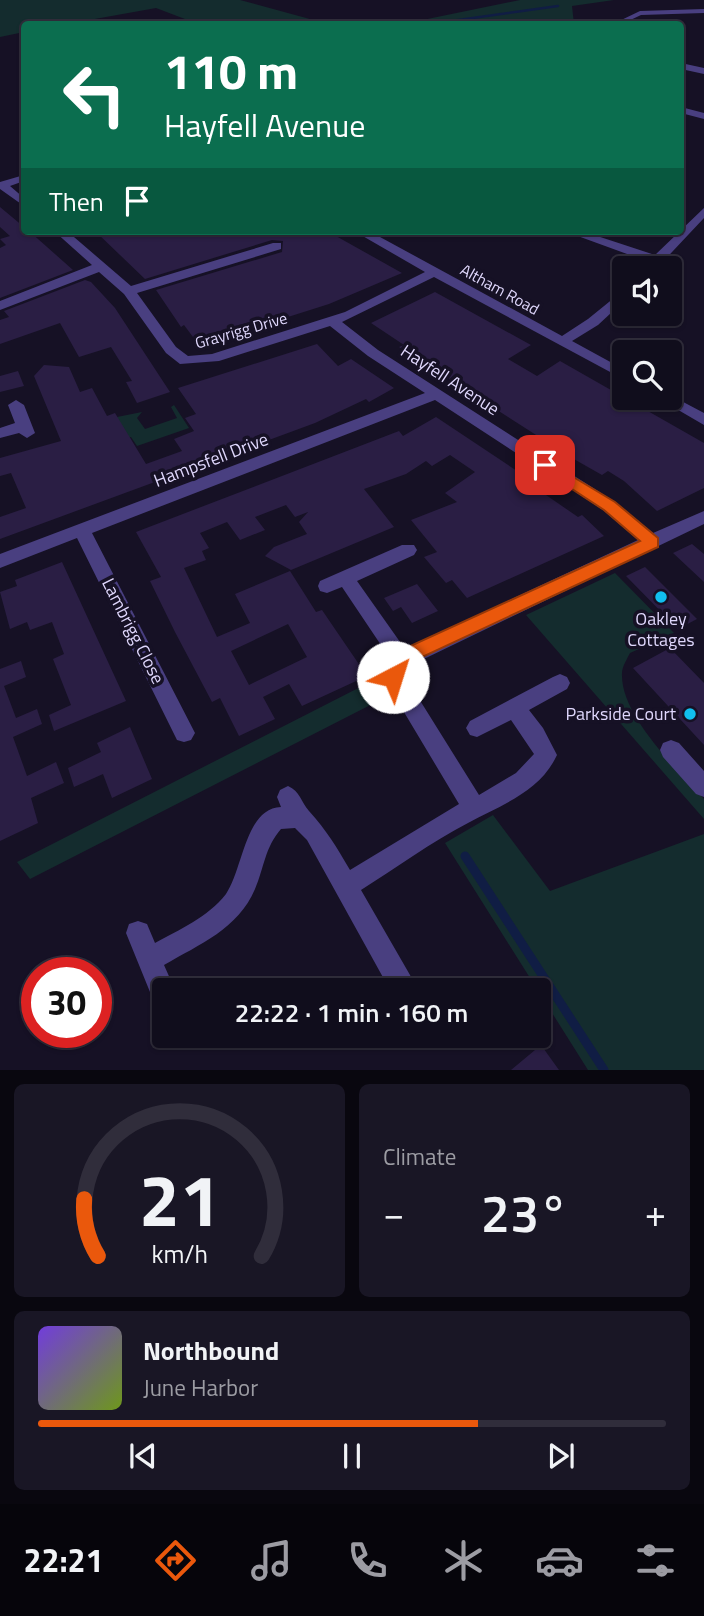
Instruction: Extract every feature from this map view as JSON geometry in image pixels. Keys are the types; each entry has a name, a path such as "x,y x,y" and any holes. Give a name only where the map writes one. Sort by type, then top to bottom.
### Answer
{"street":[{"path":"623,21 640,13 704,11"},
{"path":"684,66 702,68"},
{"path":"684,111 704,116"},
{"path":"1,185 21,179"},
{"path":"1,185 21,201"},
{"path":"684,232 704,211"},
{"name":"Grayrigg Drive","path":"65,235 103,266 129,292 171,350 185,361 214,358 332,321 433,272"},
{"name":"Altham Road","path":"367,235 612,369"},
{"path":"580,235 634,256"},
{"path":"662,256 681,235"},
{"path":"129,292 276,246"},
{"path":"0,306 103,266"},
{"path":"562,342 593,322 612,305"},
{"name":"Hayfell Avenue","path":"332,321 363,346 609,506 652,542"},
{"name":"Hampsfell Drive","path":"0,561 436,394"},
{"path":"0,433 26,429 16,405"},
{"path":"682,408 704,420"},
{"path":"475,809 393,677 391,668 401,659 704,517"},
{"name":"Lambrigg Close","path":"82,530 184,733"},
{"path":"327,586 408,550"},
{"path":"345,578 401,659"},
{"path":"477,728 560,683"},
{"path":"344,887 463,813 475,809 524,780 539,768 545,755 536,735 514,708"},
{"path":"671,750 704,787"},
{"path":"138,933 154,972 226,914 241,891 260,834 275,818 294,807 315,832 397,978"}],"green space":[{"path":"0,0 240,0 317,21 190,21 156,8 84,21 21,21 21,33 0,37"},
{"path":"520,0 614,0 572,6 574,21 418,21"},
{"path":"174,405 189,428 137,446 131,437 120,442 117,417 142,412 137,418 145,429 177,418 171,407"},
{"path":"615,573 674,633 630,653 622,671 624,690 630,707 652,741 704,799 704,819 526,615"},
{"path":"376,679 388,696 30,879 17,862"},
{"path":"493,815 550,891 704,834 704,1070 588,1070 551,1011 551,978 530,978 445,843"}],"building":[{"path":"0,207 21,224 21,235 34,235 73,270 0,298 0,248 6,245 0,239 10,236 0,227"},
{"path":"99,235 334,235 402,273 329,304 199,345 184,325 181,327 156,290 282,252 283,241 272,240 145,279"},
{"path":"85,280 91,282 115,308 170,392 137,403 126,382 132,381 111,347 79,357 60,323 0,344 0,320 9,317 4,311"},
{"path":"435,292 531,345 508,359 537,376 560,361 612,391 612,410 646,410 704,443 704,488 657,511 624,481 608,471 602,475 572,458 399,347 404,345 371,323"},
{"path":"317,344 338,366 351,359 394,388 369,402 366,399 315,423 0,539 0,517 26,508 11,473 0,476 0,458 61,441 34,376 44,365 69,367 80,392 92,388 107,416 115,413 146,464 182,451 174,439 194,431 185,418 196,414 178,388"},
{"path":"18,371 24,386 0,392 0,376"},
{"path":"436,417 550,493 546,495 578,517 582,515 604,536 467,598 452,580 446,583 424,557 437,552 411,520 457,502 445,493 475,472 450,455 432,466 426,461 406,474 364,489 394,527 291,570 265,556 274,547 307,534 299,522 308,512 295,517 286,505 255,517 265,530 240,540 227,522 200,533 209,548 202,551 206,560 184,568 217,637 250,623 235,594 290,571 316,612 322,610 367,676 302,706 289,684 263,697 275,719 239,736 220,698 212,702 175,632 150,581 161,577 136,532 399,431 403,436","holes":["288,624 307,657 249,685 231,651"]},
{"name":"Oakley Cottages","path":"692,544 704,554 704,582 673,553"},
{"path":"62,562 126,701 54,731 49,715 71,705 53,659 64,654 52,622 30,630 27,622 10,629 0,592 17,586 15,580"},
{"name":"Oakley Cottages","path":"645,567 697,619 678,629 626,576"},
{"path":"417,584 438,611 412,623 401,607 393,611 384,598"},
{"name":"Parkside Court","path":"670,648 704,683 704,745 633,668"},
{"path":"21,661 26,677 4,686 16,718 37,709 42,724 13,737 27,776 56,762 64,783 31,798 38,823 0,841 0,669"},
{"path":"130,727 152,779 112,798 103,774 74,787 68,768 101,752 97,743"},
{"path":"537,1048 543,1048 559,1070 511,1070"}],"waterway":[{"path":"451,21 558,6"},
{"path":"465,856 604,1070"}],"place":[{"name":"Oakley Cottages","path":"661,597"},
{"name":"Parkside Court","path":"690,714"}],"route":[{"path":"393,677 391,668 401,659 652,542 609,506 545,465"}]}
